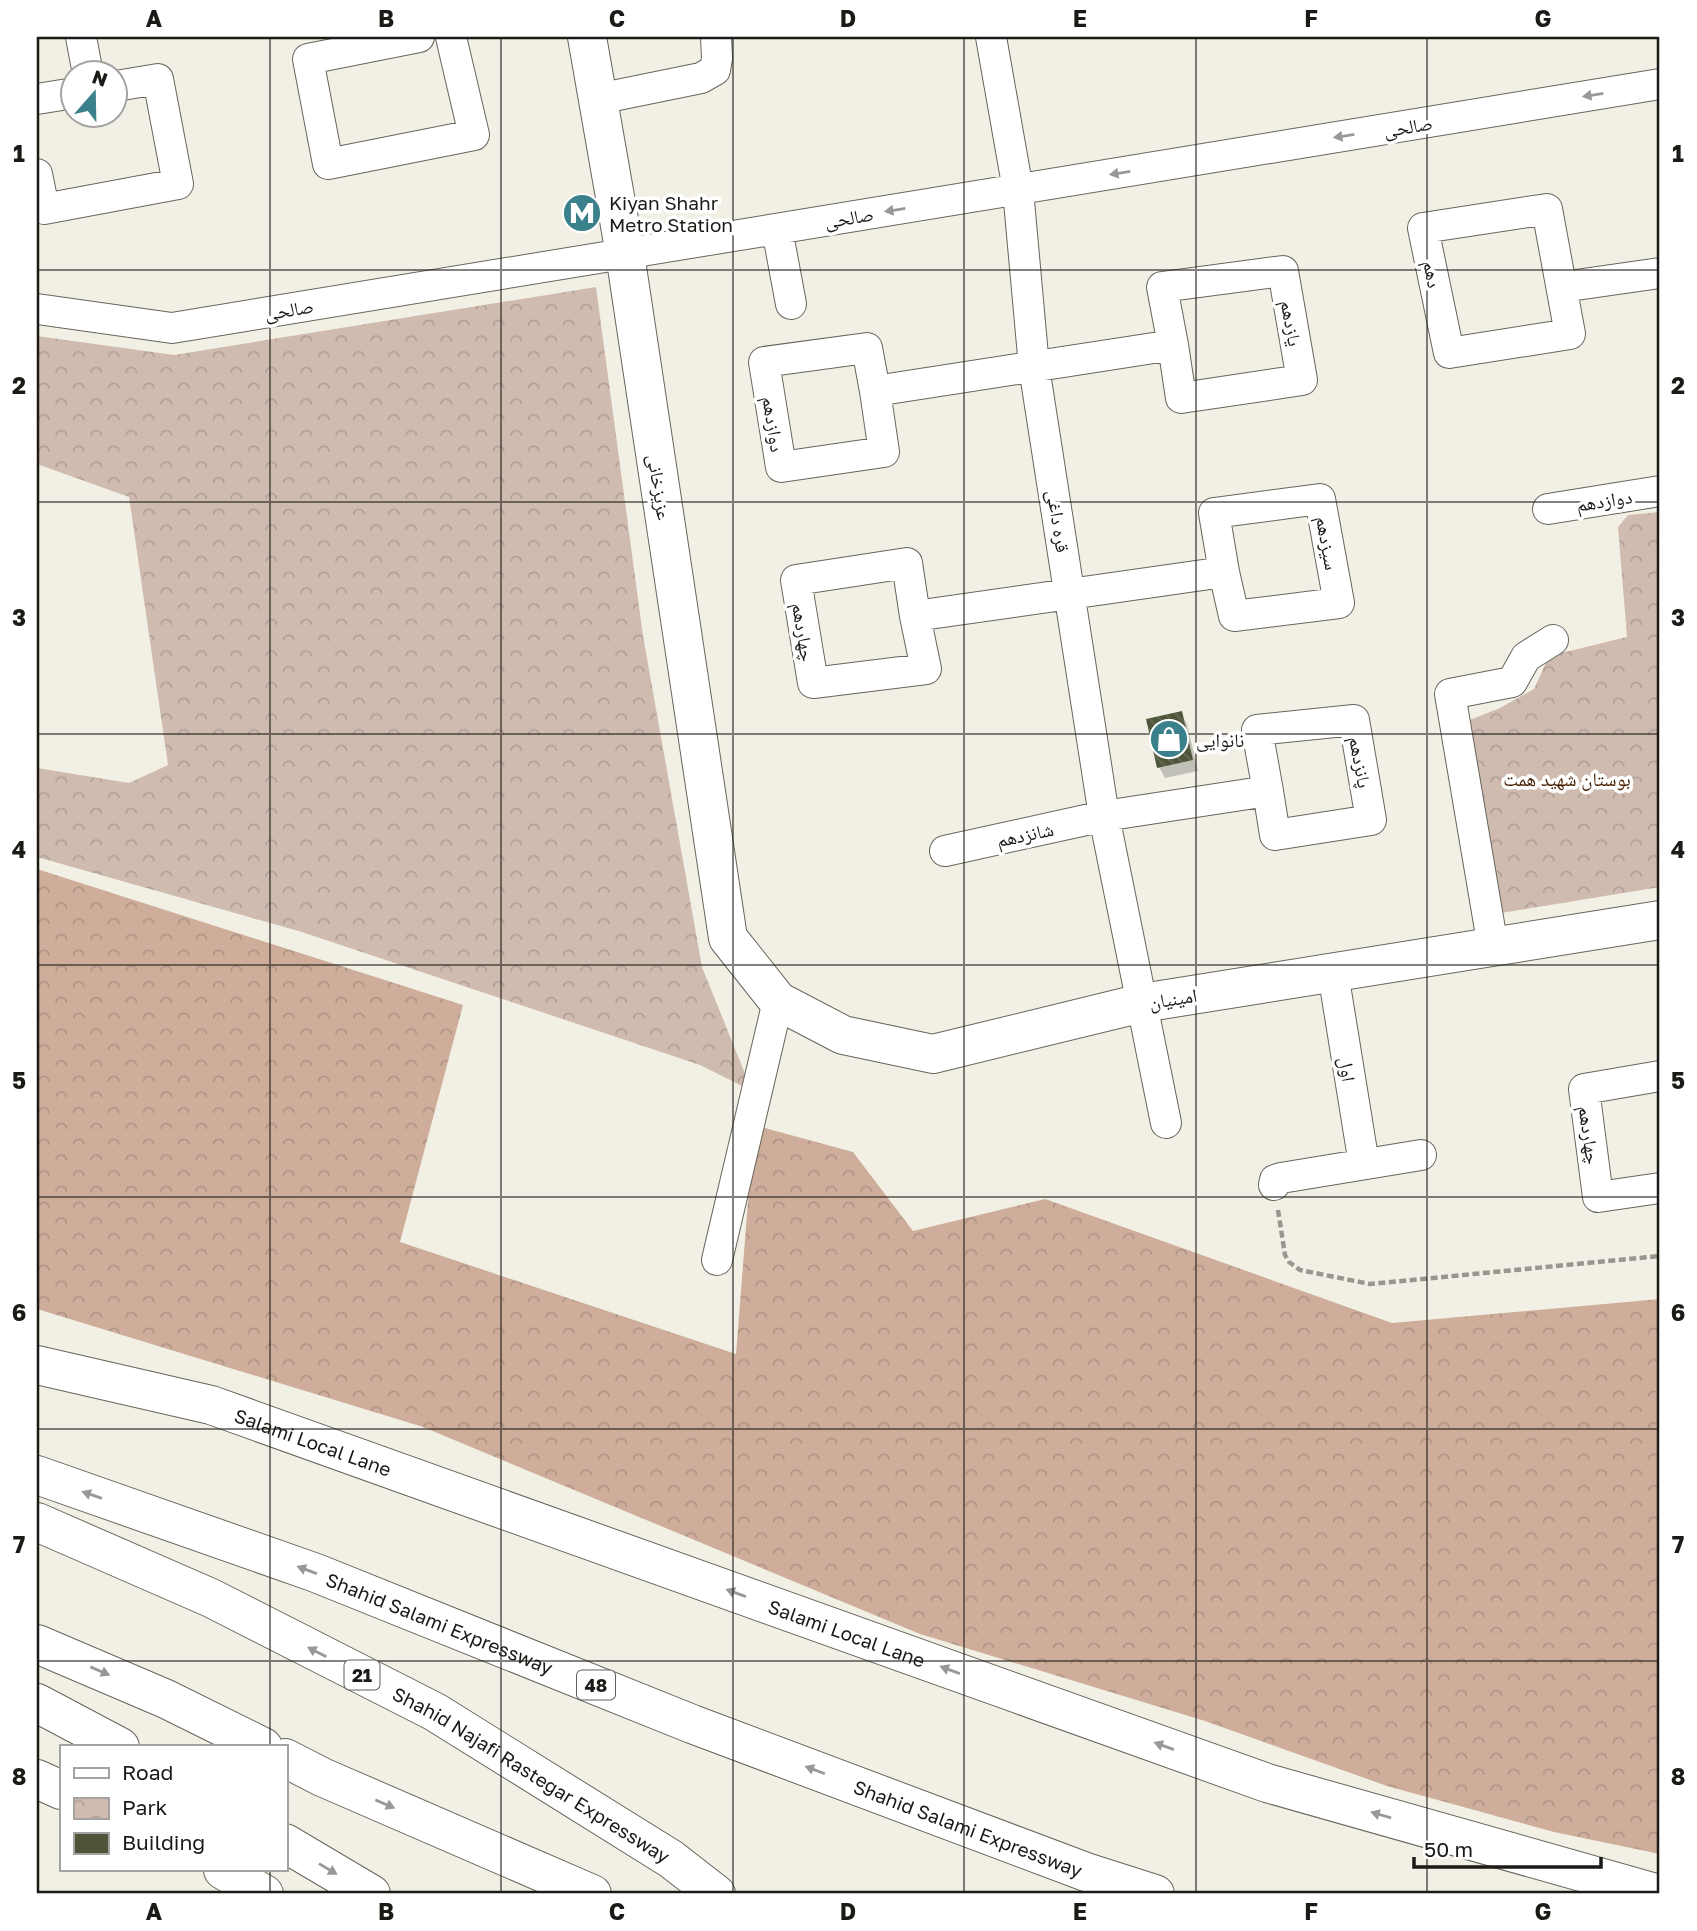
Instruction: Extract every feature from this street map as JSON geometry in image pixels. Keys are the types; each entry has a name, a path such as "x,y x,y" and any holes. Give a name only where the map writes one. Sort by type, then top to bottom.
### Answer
{"main road":[{"name":"عزیزخانی","path":"587,37 625,254 728,938"},
{"name":"امینیان","path":"728,938 778,1001 843,1035 933,1054 1142,1003 1660,920"},
{"name":"Salami Local Lane","path":"37,1364 211,1405 1267,1783 1659,1894"},
{"name":"Shahid Salami Expressway","path":"37,1475 316,1573 692,1724 1086,1872 1155,1894"},
{"name":"Shahid Najafi Rastegar Expressway","path":"37,1522 211,1598 435,1712 671,1859 716,1894"},
{"path":"37,1644 166,1699 259,1745"},
{"path":"37,1703 116,1745"},
{"path":"287,1759 322,1777 592,1894"},
{"path":"37,1779 60,1790"},
{"path":"287,1844 371,1894"},
{"path":"225,1871 264,1894"},
{"path":"1581,1872 1660,1884"}],"street":[{"path":"81,37 86,60"},
{"path":"419,37 384,40 308,59 328,164 474,135 451,37"},
{"path":"598,99 701,78 715,70 718,58 716,37"},
{"name":"قره داغی","path":"991,37 1018,190 1034,367 1104,816 1166,1123"},
{"path":"37,174 44,209 177,184 158,79 130,84"},
{"name":"صالحی","path":"37,309 172,328 1660,85"},
{"path":"37,99 60,95"},
{"name":"دهم","path":"1547,209 1562,287 1570,334 1449,353 1423,228 1547,209"},
{"path":"777,229 791,304"},
{"name":"یازدهم","path":"1283,271 1302,380 1181,398 1173,345 1162,287 1283,271"},
{"path":"1562,287 1660,272"},
{"path":"875,391 1173,345"},
{"name":"دوازدهم","path":"867,348 875,391 884,452 781,467 764,362 867,348"},
{"name":"دوازدهم","path":"1548,509 1660,491"},
{"name":"سیزدهم","path":"1320,499 1339,603 1234,615 1224,572 1213,513 1320,499"},
{"name":"چهاردهم","path":"907,563 915,616 926,669 813,683 796,580 907,563"},
{"path":"915,616 1224,572"},
{"path":"1493,947 1450,694 1512,682 1525,657 1553,640"},
{"name":"پانزدهم","path":"1354,720 1371,820 1275,835 1268,790 1257,730 1354,720"},
{"path":"1104,816 1268,790"},
{"name":"شانزدهم","path":"945,851 1104,816"},
{"name":"اول","path":"1333,973 1364,1164"},
{"path":"717,1260 778,1001"},
{"name":"چهاردهم","path":"1660,1076 1584,1089 1598,1197 1660,1188"},
{"path":"1274,1185 1275,1180 1281,1178 1421,1154"}],"path":[{"path":"1274,1185 1284,1255 1289,1262 1300,1270 1370,1284 1660,1256"}],"green space":[{"path":"596,287 643,636 702,967 752,1091 700,1065 302,932 37,857 37,768 129,783 168,765 129,497 37,464 37,336 174,355"},
{"name":"بوستان شهید همت","path":"1660,512 1660,887 1495,914 1462,723 1500,708 1534,689 1549,656 1627,637 1618,527 1628,515"},
{"path":"37,869 463,1005 400,1242 736,1354 754,1125 853,1152 913,1231 1045,1199 1392,1323 1660,1299 1660,1854 1554,1832 1387,1786 1205,1721 920,1634 423,1427 37,1309"}],"building":[{"name":"نانوایی","path":"1182,711 1193,760 1157,768 1146,719"}],"place":[{"name":"Kiyan Shahr Metro Station","path":"582,213"},
{"name":"نانوایی","path":"1169,739"}]}
